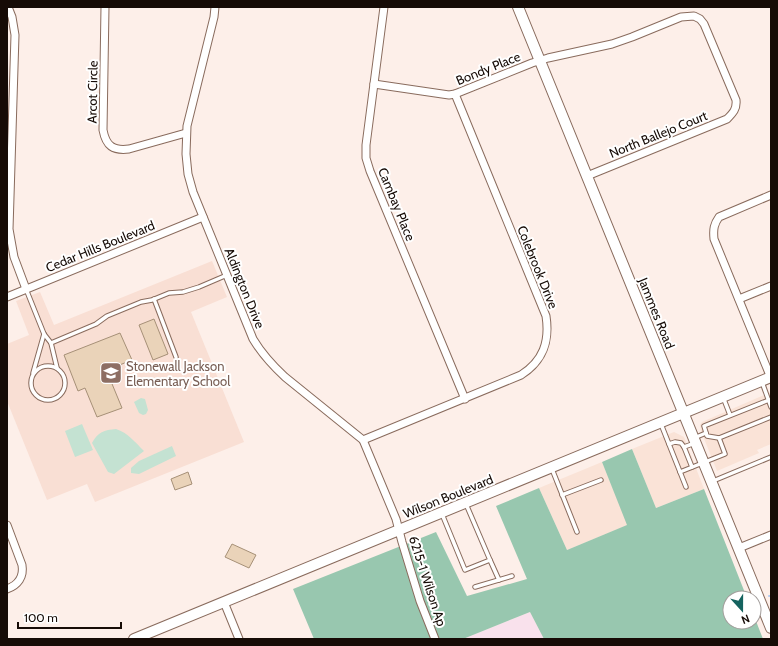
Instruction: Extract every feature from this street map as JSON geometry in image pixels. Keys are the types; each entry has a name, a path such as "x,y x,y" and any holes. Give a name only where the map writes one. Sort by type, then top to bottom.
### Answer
{"main road":[{"name":"Jammes Road","path":"518,7 771,628"},
{"name":"Wilson Boulevard","path":"134,639 768,379"}],"street":[{"path":"8,7 12,18 15,35 9,229 14,257 26,289"},
{"name":"Arcot Circle","path":"105,7 103,130 107,143 113,148 120,150 129,149 186,134"},
{"name":"Aldington Drive","path":"215,7 214,17 189,114 186,134 188,174 193,192 253,339 265,357 285,377 363,440 396,519 399,530"},
{"name":"Cambay Place","path":"384,7 366,145 366,158 370,171 465,399"},
{"name":"Bondy Place","path":"374,84 449,95 456,94 540,60 612,44 681,17 694,16 700,19 704,24 736,100 735,111"},
{"name":"Colebrook Drive","path":"363,440 521,375 530,369 538,360 544,349 547,338 548,328 546,316 456,94"},
{"name":"North Ballejo Court","path":"587,176 727,119 735,111"},
{"path":"768,379 739,299 714,238 713,231 715,223 719,217 771,195"},
{"name":"Cedar Hills Boulevard","path":"7,297 203,217"},
{"path":"739,299 771,286"},
{"path":"7,525 22,565 23,572 17,583 7,589"},
{"name":"6215-1 Wilson Ap","path":"399,530 420,601 435,639"},
{"path":"739,548 771,535"},
{"path":"224,602 239,639"}],"lane":[{"path":"51,343 96,324 107,316 141,302 170,293 183,292 199,287 227,275"},
{"path":"26,289 44,334 51,343 57,368 64,377 65,388 63,393 54,399 43,400 34,393 30,382 44,334"},
{"path":"154,299 176,357"},
{"path":"32,376 40,368 46,366 57,368"},
{"path":"768,379 769,400 771,407"},
{"path":"723,397 730,415"},
{"path":"769,400 704,426 707,436 719,438 771,417"},
{"path":"661,423 686,487"},
{"path":"684,448 706,433"},
{"path":"680,472 725,454 719,438"},
{"path":"669,444 675,442 681,443 692,467"},
{"path":"712,482 771,457"},
{"path":"552,468 577,532"},
{"path":"562,495 601,480"},
{"path":"465,503 499,580"},
{"path":"441,513 464,570 490,560"},
{"path":"475,587 512,576"}],"shaded area":[{"name":"Stonewall Jackson Elementary School","path":"212,261 227,297 191,312 244,442 95,502 87,484 47,500 7,401 7,344 29,335 16,301 40,292 54,325"},
{"path":"771,392 771,444 757,450 759,453 717,471 701,431 700,425 702,422"},
{"path":"674,432 684,437 704,489 656,508 632,449"},
{"path":"602,462 628,525 567,550 539,488"},
{"path":"530,612 544,639 463,639"}],"green space":[{"path":"141,398 145,399 148,410 146,414 143,415 139,413 134,402"},
{"path":"82,424 93,450 75,457 65,431"},
{"path":"116,429 128,435 144,451 114,474 108,472 92,443 102,432"},
{"path":"172,446 176,456 139,474 131,473 131,468 139,461"},
{"path":"632,449 656,508 704,489 744,590 722,590 722,630 759,630 763,639 544,639 530,612 463,639 314,639 293,589 436,532 467,596 527,579 496,506 539,488 567,550 627,525 602,462"}],"building":[{"path":"154,319 168,354 153,360 139,325"},
{"path":"120,333 132,360 112,368 115,376 110,379 122,408 97,417 85,388 78,391 64,355"},
{"path":"188,472 192,484 175,490 171,479"},
{"path":"232,544 256,555 249,568 225,557"}],"place":[{"name":"Stonewall Jackson Elementary School","path":"111,373"}]}
